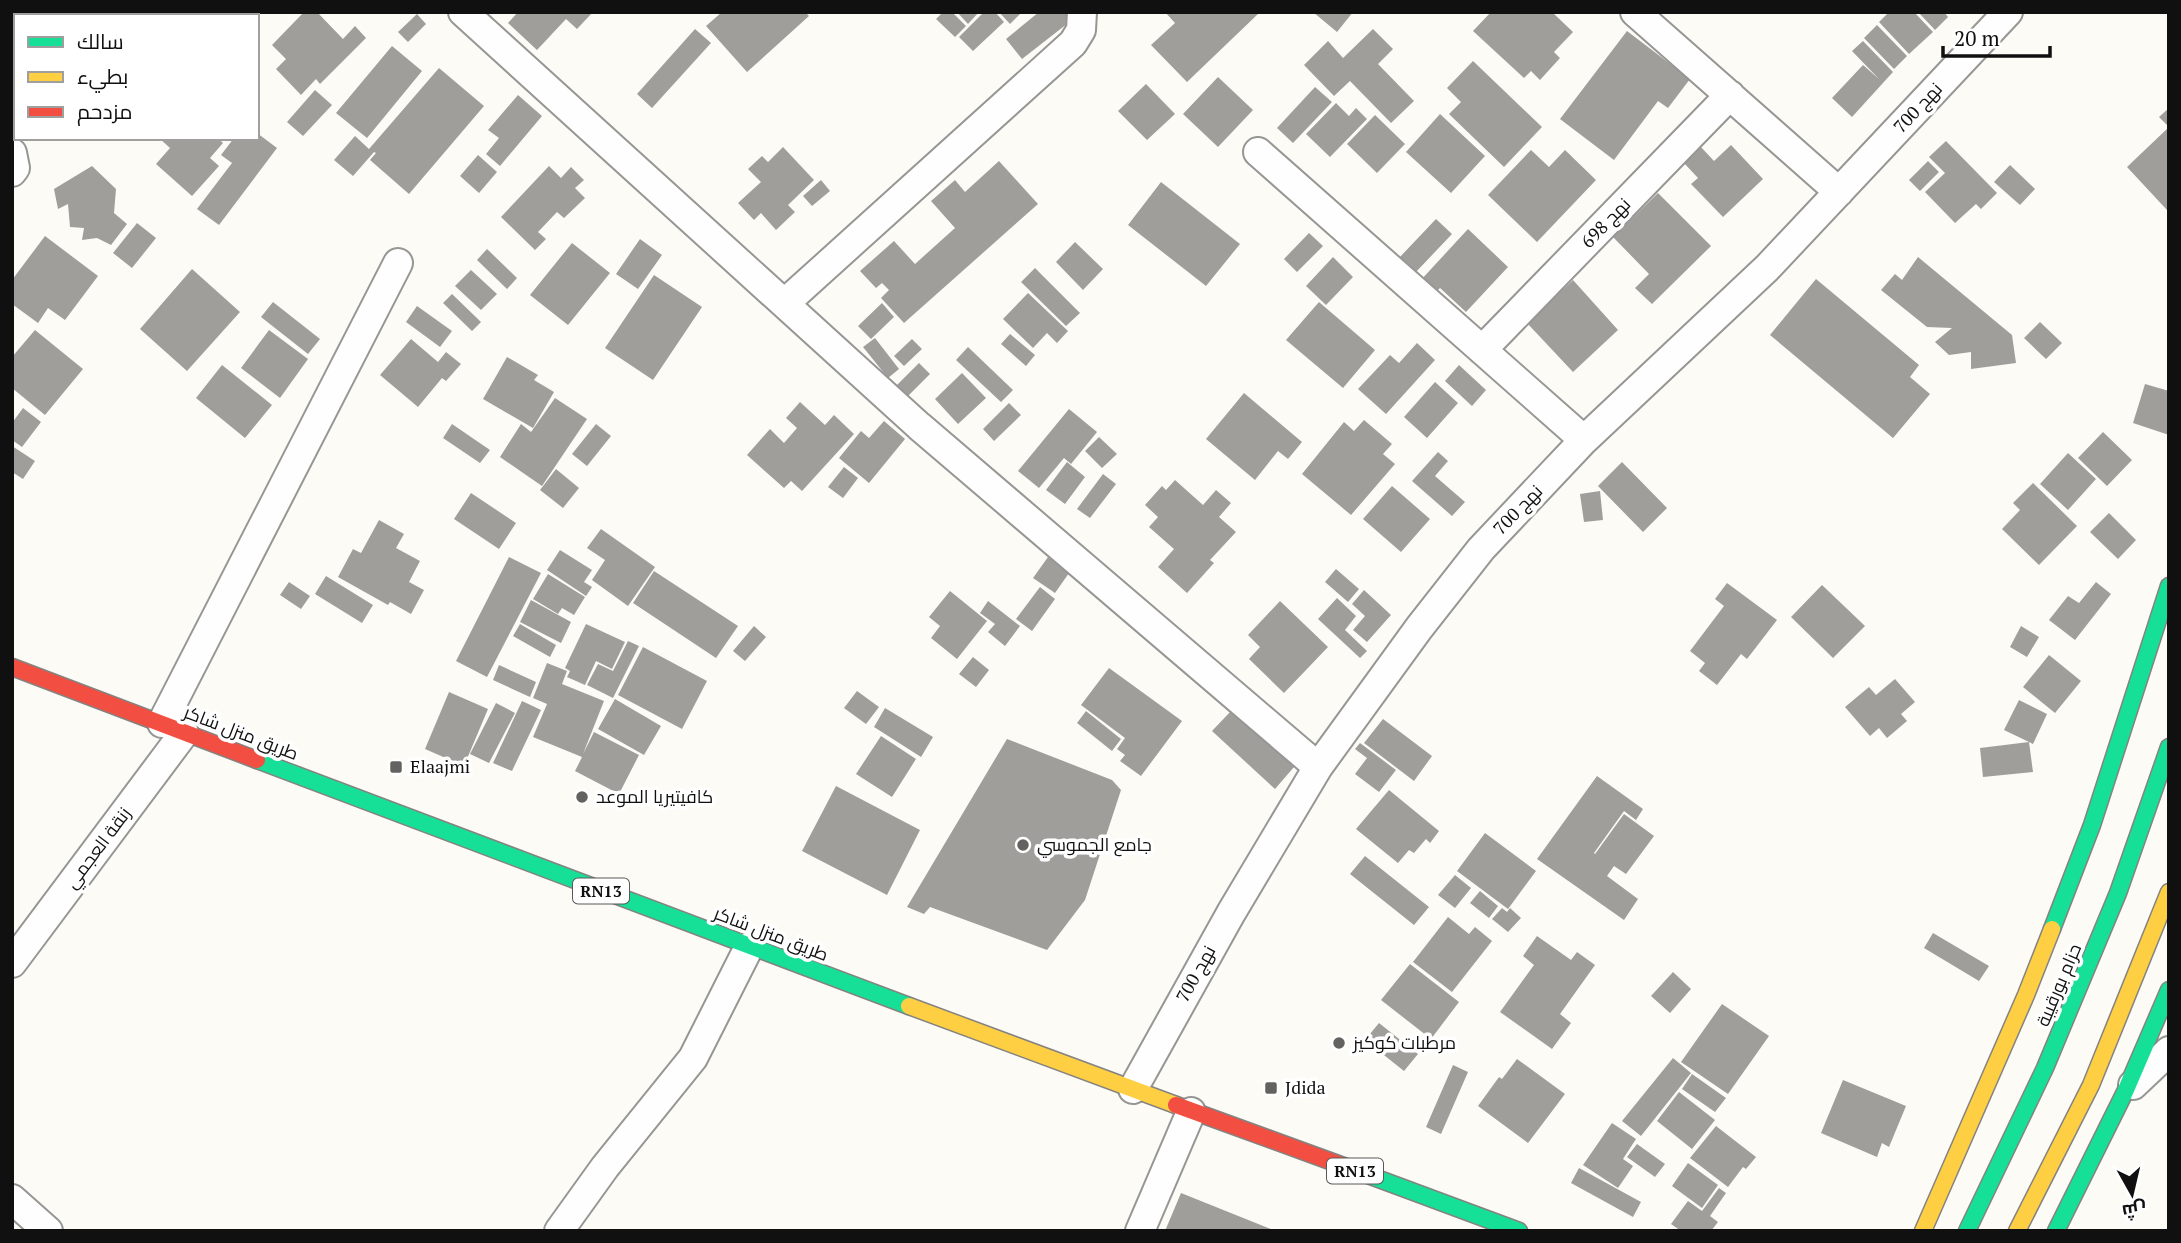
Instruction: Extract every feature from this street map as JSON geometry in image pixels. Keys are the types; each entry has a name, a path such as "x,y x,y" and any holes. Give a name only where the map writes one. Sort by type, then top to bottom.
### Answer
{"main road":[{"path":"1923,1231 2026,995 2087,838 2169,586"},
{"name":"طريق منزل شاكر","path":"12,667 749,947 1133,1089 1452,1219 1519,1231"},
{"name":"حزام بورقيبة","path":"1967,1231 2056,1043 2118,892 2169,747"},
{"path":"2017,1231 2091,1085 2169,892"},
{"path":"2056,1231 2125,1092 2169,990"}],"street":[{"path":"463,12 919,426 1318,767"},
{"path":"785,303 1073,43 1081,30 1082,12"},
{"path":"1635,12 1839,192"},
{"name":"نهج 700","path":"1133,1089 1231,913 1318,767 1419,628 1481,549 1584,440 1767,268 2008,12"},
{"name":"نهج 698","path":"1482,350 1730,95"},
{"path":"1258,152 1584,440"},
{"path":"12,153 15,168 12,172"},
{"name":"زنقة العجمي","path":"12,963 173,728 398,263"},
{"path":"559,1231 605,1167 693,1058 749,947"},
{"path":"2125,1092 2169,1051"},
{"path":"1140,1231 1191,1112"},
{"path":"12,1199 48,1231"}],"building":[{"path":"201,12 237,12 235,14"},
{"path":"304,12 317,12 343,39 355,26 366,38 320,84 316,79 301,95 276,69 286,59 272,45"},
{"path":"518,12 593,12 577,29 566,19 537,50 508,23"},
{"path":"722,12 805,12 809,16 747,72 706,26"},
{"path":"943,12 952,12 966,26 955,37 936,19"},
{"path":"957,12 979,12 968,24"},
{"path":"984,12 995,12 1004,22 973,51 959,37"},
{"path":"999,12 1022,12 1010,24"},
{"path":"1039,12 1066,12 1072,20 1022,59 1006,39"},
{"path":"1165,12 1258,14 1187,82 1151,45 1175,23"},
{"path":"1313,12 1353,12 1337,32"},
{"path":"1491,12 1552,12 1573,32 1554,52 1560,58 1540,80 1531,71 1524,78 1473,31"},
{"path":"1889,12 1914,12 1933,32 1909,54 1879,22"},
{"path":"1918,12 1944,12 1948,17 1935,30"},
{"path":"417,14 426,24 408,42 398,32"},
{"path":"1877,25 1907,56 1894,69 1864,38"},
{"path":"695,29 711,43 652,108 637,94"},
{"path":"1373,29 1393,49 1378,64 1414,101 1391,123 1350,81 1334,96 1304,65 1328,41 1343,58"},
{"path":"1627,31 1690,79 1668,108 1658,101 1614,160 1560,119"},
{"path":"1863,41 1893,72 1852,117 1832,98 1863,65 1879,79 1852,51"},
{"path":"392,46 422,71 367,138 336,113"},
{"path":"1473,61 1542,127 1504,167 1449,114 1461,102 1447,88"},
{"path":"439,68 484,106 409,194 370,160 376,153 374,152 353,176 334,160 355,136 369,149"},
{"path":"1218,77 1253,110 1218,147 1183,114"},
{"path":"1146,84 1175,114 1147,140 1118,111"},
{"path":"1315,87 1332,102 1293,143 1277,128"},
{"path":"315,90 332,105 303,136 287,122"},
{"path":"518,95 542,116 500,166 486,154 499,138 488,130"},
{"path":"1336,103 1349,116 1356,108 1367,119 1330,157 1306,134"},
{"path":"2169,108 2169,127 2159,117"},
{"path":"1440,114 1485,156 1451,193 1406,152"},
{"path":"1375,115 1405,144 1377,173 1347,144"},
{"path":"2169,127 2169,208 2167,210 2127,167"},
{"path":"259,134 277,148 219,225 197,209 232,163 221,155 232,140 259,140"},
{"path":"161,140 220,140 223,143 210,158 219,166 192,196 156,164 170,148"},
{"path":"1946,141 1997,193 1981,209 1976,204 1955,223 1925,192 1945,173 1929,157"},
{"path":"1731,145 1763,179 1723,217 1691,184 1698,178 1683,162 1700,146 1714,161"},
{"path":"783,147 814,180 788,205 795,212 776,230 761,213 754,220 738,203 761,182 748,169 762,156 768,162"},
{"path":"1531,150 1549,167 1565,150 1596,180 1537,242 1488,195"},
{"path":"478,155 497,172 479,193 460,176"},
{"path":"999,161 1038,204 904,323 881,298 889,290 882,283 876,288 860,271 894,241 915,264 955,228 931,201 955,180 965,192"},
{"path":"1928,161 1939,172 1920,191 1909,180"},
{"path":"2010,165 2035,189 2020,205 1994,182"},
{"path":"92,166 116,189 114,213 127,224 111,245 97,238 82,240 84,228 70,227 68,204 58,209 54,189"},
{"path":"549,166 561,178 571,167 584,180 575,188 585,198 564,218 557,212 538,232 546,239 535,250 501,217"},
{"path":"821,180 830,191 812,206 803,196"},
{"path":"1161,182 1240,244 1206,286 1128,225"},
{"path":"1658,193 1711,246 1652,304 1635,288 1649,274 1613,237"},
{"path":"1436,219 1452,234 1415,273 1399,258"},
{"path":"137,223 156,238 132,268 113,253"},
{"path":"1468,229 1508,267 1466,312 1440,288 1434,294 1420,281"},
{"path":"1309,233 1323,246 1297,272 1284,259"},
{"path":"45,236 98,276 65,320 48,308 38,323 12,304 12,280"},
{"path":"640,239 662,255 638,289 616,274"},
{"path":"1075,242 1103,269 1083,290 1056,262"},
{"path":"572,243 610,273 568,325 530,295"},
{"path":"487,249 517,278 507,289 477,260"},
{"path":"1333,257 1353,277 1326,305 1306,286"},
{"path":"1918,257 2012,335 2016,363 1971,369 1971,352 1949,355 1935,342 1952,328 1927,327 1881,290 1895,274 1902,280"},
{"path":"1035,268 1080,313 1066,326 1021,282"},
{"path":"192,269 240,312 187,371 140,329"},
{"path":"471,270 497,294 481,310 455,286"},
{"path":"654,275 702,307 653,380 605,348"},
{"path":"1816,279 1919,365 1910,377 1930,394 1893,438 1770,335"},
{"path":"1573,280 1618,330 1573,372 1527,323"},
{"path":"1028,293 1068,331 1057,343 1047,333 1033,348 1003,319"},
{"path":"452,294 481,322 472,331 443,303"},
{"path":"273,302 320,339 308,354 261,317"},
{"path":"1319,302 1375,350 1343,388 1286,340"},
{"path":"882,303 894,317 871,339 858,326"},
{"path":"417,306 452,331 440,347 406,322"},
{"path":"2040,322 2062,343 2046,359 2024,338"},
{"path":"35,330 83,369 45,415 12,388 12,357"},
{"path":"269,330 308,359 280,398 241,368"},
{"path":"1010,334 1035,355 1026,366 1001,344"},
{"path":"875,338 899,369 888,378 863,347"},
{"path":"411,339 438,362 446,352 461,364 446,381 442,378 418,407 380,375"},
{"path":"912,339 922,349 904,366 894,356"},
{"path":"1417,343 1435,360 1386,414 1358,389 1390,355 1399,363"},
{"path":"968,347 1013,390 1001,402 956,360"},
{"path":"507,357 538,375 534,380 554,392 533,428 483,399"},
{"path":"919,363 930,374 908,396 897,385"},
{"path":"222,365 272,405 245,438 196,398"},
{"path":"1459,365 1486,390 1472,406 1445,381"},
{"path":"962,373 986,398 958,424 935,399"},
{"path":"1435,382 1458,403 1427,438 1404,417"},
{"path":"2145,384 2169,391 2169,435 2133,423"},
{"path":"1244,393 1302,442 1288,459 1278,451 1255,480 1206,439"},
{"path":"555,398 587,419 542,486 500,457 521,424 531,432"},
{"path":"800,402 825,425 834,415 854,434 802,491 791,481 784,488 747,455 770,429 784,443 797,428 786,418"},
{"path":"1009,403 1021,415 994,441 983,429"},
{"path":"23,408 41,422 22,447 12,440 12,423"},
{"path":"1069,409 1097,432 1071,464 1064,458 1039,488 1018,471"},
{"path":"1364,420 1392,444 1383,454 1395,464 1351,515 1302,474 1344,422 1354,431"},
{"path":"884,421 905,439 869,483 839,458 861,431 869,438"},
{"path":"452,424 490,450 480,463 443,438"},
{"path":"596,424 611,436 587,466 572,454"},
{"path":"2103,432 2132,460 2107,486 2078,458"},
{"path":"1099,437 1117,454 1102,468 1085,451"},
{"path":"12,446 35,461 23,479 12,472"},
{"path":"1438,452 1448,461 1435,476 1465,502 1452,516 1412,481"},
{"path":"2068,453 2096,479 2068,510 2040,484"},
{"path":"1067,462 1085,477 1065,504 1046,490"},
{"path":"1622,462 1667,508 1643,532 1598,486"},
{"path":"844,467 858,478 843,498 828,487"},
{"path":"556,469 579,488 563,508 540,490"},
{"path":"1103,474 1116,484 1090,518 1077,509"},
{"path":"1175,480 1203,505 1216,490 1231,503 1219,517 1236,532 1210,560 1214,563 1187,593 1158,567 1174,549 1149,527 1158,517 1145,505 1162,486 1166,490"},
{"path":"2033,483 2077,526 2039,565 2002,529 2020,510 2013,503"},
{"path":"1392,486 1430,519 1401,552 1363,519"},
{"path":"1600,491 1603,520 1584,522 1580,494"},
{"path":"471,493 516,523 499,549 454,519"},
{"path":"2109,513 2136,540 2118,559 2090,532"},
{"path":"379,520 404,534 396,548 420,561 409,582 424,590 411,614 390,602 388,605 338,577 353,549 361,553"},
{"path":"601,529 655,567 628,606 592,580 605,560 587,548"},
{"path":"560,550 592,570 584,582 592,587 586,596 547,570"},
{"path":"509,557 541,573 487,677 456,661"},
{"path":"1048,557 1069,573 1055,593 1033,578"},
{"path":"1336,569 1359,589 1348,602 1325,582"},
{"path":"654,571 738,626 716,658 633,603"},
{"path":"548,574 585,597 574,615 562,608 558,614 533,599"},
{"path":"326,576 373,605 362,623 315,594"},
{"path":"289,582 310,596 301,609 280,595"},
{"path":"2096,582 2111,594 2075,640 2049,620 2068,596 2079,603"},
{"path":"1727,583 1777,620 1747,659 1741,654 1717,685 1699,671 1705,663 1690,651 1724,606 1715,599"},
{"path":"1822,585 1865,626 1833,658 1791,617"},
{"path":"1040,587 1055,599 1032,631 1016,619"},
{"path":"1364,590 1391,615 1367,642 1353,630 1365,616 1352,604"},
{"path":"950,591 987,621 957,659 931,638 940,626 929,617"},
{"path":"1337,598 1356,616 1345,630 1367,651 1360,658 1318,619"},
{"path":"531,600 571,622 561,643 520,622"},
{"path":"988,601 1020,626 1005,646 988,632 995,624 980,613"},
{"path":"1280,601 1328,647 1284,693 1249,659 1260,647 1248,635"},
{"path":"520,624 556,645 550,657 513,636"},
{"path":"586,624 625,642 612,669 596,661 585,685 567,677 570,671 565,668"},
{"path":"754,626 766,637 745,661 733,651"},
{"path":"2021,626 2039,637 2027,657 2010,647"},
{"path":"628,641 639,646 613,698 587,685 598,664 613,671"},
{"path":"643,647 707,681 682,729 618,695"},
{"path":"2049,655 2081,681 2055,713 2023,687"},
{"path":"973,657 989,670 976,687 959,674"},
{"path":"547,663 567,671 562,684 604,701 583,754 594,732 639,755 619,794 575,771 582,757 533,737 547,704 533,698"},
{"path":"499,665 536,682 530,697 493,680"},
{"path":"1109,668 1182,721 1141,776 1120,761 1125,755 1117,749 1125,738 1081,705"},
{"path":"1895,679 1915,702 1901,714 1907,721 1887,738 1879,728 1870,736 1845,707 1869,687 1876,695"},
{"path":"857,691 879,707 866,724 844,708"},
{"path":"449,692 488,709 464,766 425,749"},
{"path":"615,699 661,726 644,755 598,729"},
{"path":"2019,700 2047,714 2033,744 2004,730"},
{"path":"522,701 541,710 512,771 493,763"},
{"path":"496,703 515,713 489,763 470,754"},
{"path":"885,708 933,737 921,757 874,727"},
{"path":"1232,710 1294,767 1275,789 1212,731"},
{"path":"1086,711 1121,739 1112,751 1077,723"},
{"path":"1383,719 1432,756 1414,781 1364,743"},
{"path":"881,736 916,759 892,797 856,774"},
{"name":"جامع الجموسي","path":"1007,739 1112,780 1121,790 1085,900 1047,950 930,907 924,914 907,907"},
{"path":"2029,742 2033,772 1983,777 1980,748"},
{"path":"1360,743 1396,770 1379,792 1355,774 1367,758 1355,749"},
{"path":"1597,776 1643,809 1636,820 1624,811 1594,853 1624,814 1654,836 1626,874 1614,866 1607,876 1638,899 1624,920 1537,859"},
{"path":"836,786 920,830 887,895 802,851"},
{"path":"1389,790 1439,831 1430,843 1426,839 1414,853 1409,850 1398,863 1356,829"},
{"path":"1485,833 1536,871 1508,909 1457,871"},
{"path":"1365,856 1429,907 1414,925 1350,874"},
{"path":"1455,875 1471,888 1455,908 1438,895"},
{"path":"1480,891 1498,906 1489,918 1470,903"},
{"path":"1502,908 1507,912 1510,908 1521,918 1508,932 1492,919"},
{"path":"1448,917 1469,934 1475,927 1492,941 1452,992 1413,962"},
{"path":"1933,933 1989,966 1979,981 1924,948"},
{"path":"1537,936 1571,960 1577,952 1595,965 1560,1014 1571,1023 1552,1049 1500,1012 1534,965 1523,956"},
{"path":"1410,964 1459,1002 1431,1039 1381,1000"},
{"path":"1673,972 1691,989 1670,1013 1651,996"},
{"path":"1722,1004 1769,1036 1728,1094 1681,1062"},
{"path":"1379,1023 1418,1054 1404,1071 1365,1040"},
{"path":"1673,1058 1691,1073 1641,1136 1622,1121"},
{"path":"1517,1059 1565,1094 1528,1143 1478,1106 1499,1077 1502,1079"},
{"path":"1453,1065 1468,1072 1441,1134 1426,1127"},
{"path":"1692,1074 1726,1098 1715,1112 1682,1089"},
{"path":"1843,1080 1906,1106 1889,1147 1882,1143 1877,1157 1821,1133"},
{"path":"1679,1092 1715,1120 1692,1149 1657,1121"},
{"path":"1612,1123 1636,1139 1623,1159 1633,1166 1618,1188 1583,1165"},
{"path":"1716,1126 1756,1157 1746,1169 1743,1167 1728,1187 1690,1158"},
{"path":"1637,1144 1665,1164 1655,1177 1627,1157"},
{"path":"1688,1163 1718,1185 1702,1208 1672,1186"},
{"path":"1579,1168 1641,1202 1633,1217 1571,1183"},
{"path":"1719,1188 1726,1193 1710,1216 1718,1222 1711,1231 1681,1231 1671,1224 1688,1201 1702,1211"},
{"path":"1181,1193 1276,1231 1165,1231"}],"traffic: fast":[{"path":"2052,929 2092,825 2169,586"},
{"path":"1967,1231 2045,1068 2118,893 2169,747"},
{"path":"257,760 909,1006"},
{"path":"2056,1231 2125,1092 2169,990"},
{"path":"1360,1172 1519,1231"}],"traffic: slow":[{"path":"2017,1231 2091,1085 2169,892"},
{"path":"1923,1231 2052,929"},
{"path":"909,1006 1176,1105"}],"traffic: jam":[{"path":"12,667 257,760"},
{"path":"1176,1105 1360,1172"}],"place":[{"name":"Elaajmi","path":"396,767"},
{"name":"كافيتيريا الموعد","path":"582,797"},
{"name":"جامع الجموسي","path":"1023,845"},
{"name":"مرطبات كوكيز","path":"1339,1043"},
{"name":"Jdida","path":"1271,1088"}]}
